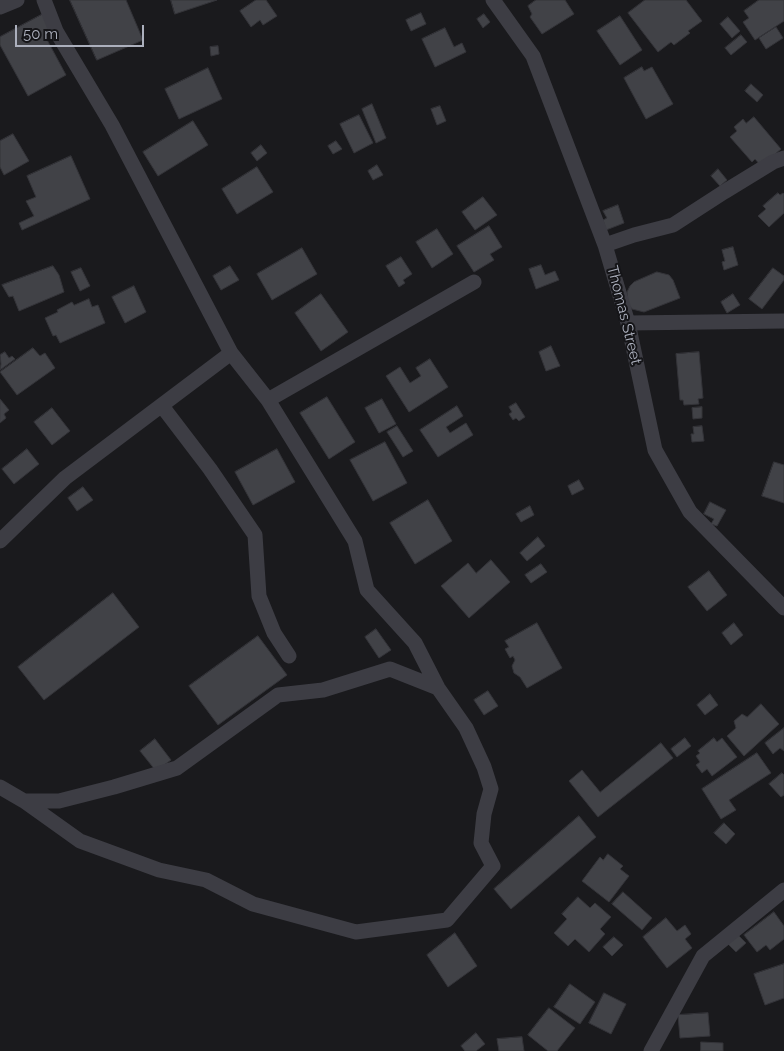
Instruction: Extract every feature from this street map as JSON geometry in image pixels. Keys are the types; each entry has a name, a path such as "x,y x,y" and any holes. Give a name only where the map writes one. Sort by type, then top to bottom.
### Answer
{"street":[{"path":"0,7 17,0"},
{"path":"0,787 24,801 80,841 159,870 206,880 253,904 356,932 447,920 492,866 481,843 484,814 491,788 466,728 438,688 415,643 367,590 355,542 268,400 231,353 112,125 56,31 44,0"},
{"name":"Thomas Street","path":"493,0 533,56 605,245 628,323 655,450 690,512 784,608"},
{"path":"605,245 634,235 673,226 724,192 773,162 784,158"},
{"path":"268,400 474,282"},
{"path":"628,323 784,321"},
{"path":"0,541 65,478 231,353"},
{"path":"162,406 210,469 256,535 259,596 274,633 289,656"},
{"path":"24,801 59,801 177,768 278,695 323,690 390,669 438,688"},
{"path":"651,1051 703,956 784,890"}],"building":[{"path":"70,0 126,0 143,40 97,60"},
{"path":"171,0 217,0 175,14"},
{"path":"256,0 266,0 277,16 263,25 260,20 251,27 240,11"},
{"path":"536,0 565,0 574,14 542,34 530,17 532,14 528,6"},
{"path":"645,0 686,0 702,21 688,31 690,33 674,45 671,42 658,52 628,13"},
{"path":"759,0 784,0 784,21 755,40 743,22 749,18 744,11"},
{"path":"421,13 426,24 411,31 406,20"},
{"path":"43,14 52,32 45,36 66,75 28,96 0,45 0,37"},
{"path":"484,14 490,22 483,28 477,19"},
{"path":"620,16 642,50 620,65 597,31"},
{"path":"728,17 740,31 732,38 720,24"},
{"path":"776,27 783,38 766,49 759,38"},
{"path":"445,28 454,47 462,43 466,52 435,67 422,39"},
{"path":"741,35 747,42 731,55 725,48"},
{"path":"218,46 219,54 211,56 210,47"},
{"path":"642,67 644,71 652,67 673,104 646,119 624,78"},
{"path":"208,68 222,99 179,119 165,89"},
{"path":"751,84 763,95 757,102 745,91"},
{"path":"372,104 386,138 376,143 362,109"},
{"path":"440,106 446,121 437,125 431,109"},
{"path":"359,115 373,143 354,153 340,124"},
{"path":"754,117 781,149 761,166 755,159 752,162 730,137 737,131 734,127 743,119 746,123"},
{"path":"193,121 208,145 158,176 143,152"},
{"path":"13,134 29,161 4,175 0,167 0,141"},
{"path":"336,141 342,149 333,154 328,146"},
{"path":"261,145 267,153 257,161 251,153"},
{"path":"71,156 90,199 22,230 19,223 34,216 26,201 36,197 27,176"},
{"path":"377,165 383,175 373,180 368,171"},
{"path":"257,167 273,192 237,214 222,189"},
{"path":"718,169 727,180 720,186 711,176"},
{"path":"778,193 780,195 784,194 784,213 769,227 758,216 766,209 763,206"},
{"path":"483,197 497,215 475,230 462,212"},
{"path":"618,205 624,223 606,230 603,220 607,218 603,211"},
{"path":"489,226 502,247 490,254 494,260 474,272 457,246"},
{"path":"437,229 453,254 432,268 416,242"},
{"path":"733,247 738,265 724,270 722,262 725,261 722,250"},
{"path":"302,248 317,274 272,300 257,274"},
{"path":"401,257 412,274 403,280 405,283 399,287 386,266"},
{"path":"541,265 545,275 555,271 559,280 536,289 529,269"},
{"path":"53,266 59,275 64,292 19,311 13,296 9,297 2,285"},
{"path":"230,266 239,280 221,290 213,276"},
{"path":"81,268 90,286 80,291 71,272"},
{"path":"773,268 784,276 784,280 762,309 749,299"},
{"path":"657,272 669,275 680,298 644,312 632,309 628,304 627,292 630,286 634,282"},
{"path":"134,286 146,312 125,323 112,297"},
{"path":"321,294 348,332 321,351 295,313"},
{"path":"733,294 740,305 727,313 721,302"},
{"path":"89,299 92,307 98,305 105,323 60,343 56,335 53,336 45,318 72,302 74,305"},
{"path":"551,346 560,366 546,371 539,352"},
{"path":"33,348 40,356 45,353 55,368 17,395 0,372"},
{"path":"5,352 9,358 12,356 15,359 0,370 0,355"},
{"path":"699,352 703,398 698,399 699,404 684,405 683,400 680,400 676,354"},
{"path":"430,359 448,387 409,412 386,376 400,367 410,383 421,376 416,368"},
{"path":"327,397 355,442 329,459 300,413"},
{"path":"0,399 9,410 4,414 6,418 0,423"},
{"path":"382,399 396,424 379,433 365,408"},
{"path":"516,403 525,417 519,421 516,418 513,420 509,414 512,412 509,407"},
{"path":"457,406 463,416 446,427 450,433 466,423 473,435 438,457 420,430"},
{"path":"702,407 702,418 693,419 692,408"},
{"path":"52,408 70,431 52,445 34,422"},
{"path":"397,426 413,451 403,457 387,432"},
{"path":"702,426 704,441 692,442 691,434 694,434 693,427"},
{"path":"385,442 407,483 373,501 350,460"},
{"path":"27,449 39,464 14,484 2,469"},
{"path":"277,449 295,482 253,505 235,472"},
{"path":"774,462 784,465 784,503 762,496"},
{"path":"579,480 584,489 572,495 568,486"},
{"path":"83,487 93,500 77,511 68,498"},
{"path":"428,500 452,541 415,564 390,523"},
{"path":"710,502 726,510 717,526 711,524 714,519 704,514"},
{"path":"530,506 534,515 521,522 516,514"},
{"path":"538,537 545,546 527,561 520,553"},
{"path":"491,560 510,582 469,618 441,586 468,563 476,573"},
{"path":"541,564 547,572 531,583 525,575"},
{"path":"709,571 727,595 707,611 688,587"},
{"path":"113,593 139,627 44,700 18,667"},
{"path":"537,623 562,668 527,688 520,677 514,673 512,666 515,660 513,656 510,658 505,649 509,647 505,641"},
{"path":"734,623 743,635 731,645 722,633"},
{"path":"376,629 391,650 379,658 365,637"},
{"path":"258,636 287,675 218,725 189,686"},
{"path":"488,691 498,706 484,715 474,700"},
{"path":"710,694 718,705 705,715 697,705"},
{"path":"761,704 779,724 744,756 727,736 736,728 734,721 742,714 747,717"},
{"path":"784,728 784,751 780,748 773,754 765,743"},
{"path":"685,738 691,746 677,757 671,749"},
{"path":"714,738 717,742 722,738 737,757 712,776 707,769 702,773 696,765 700,762 696,756 700,753 698,751"},
{"path":"155,739 171,760 156,771 140,751"},
{"path":"661,743 673,758 598,817 569,781 582,770 600,792"},
{"path":"757,753 771,773 729,800 736,810 721,819 702,789"},
{"path":"782,773 784,775 784,795 781,797 769,784"},
{"path":"579,816 596,837 511,909 494,889"},
{"path":"724,823 735,834 726,844 714,833"},
{"path":"608,854 623,866 620,869 629,876 609,902 582,881 600,857 603,860"},
{"path":"623,892 652,918 642,930 612,904"},
{"path":"578,897 590,908 595,903 611,917 600,929 605,934 589,952 575,939 568,946 554,933 567,919 562,914"},
{"path":"774,912 784,926 784,939 770,950 766,945 757,952 744,935"},
{"path":"666,918 677,931 685,925 691,934 685,939 692,948 667,968 643,937"},
{"path":"455,933 477,966 448,987 427,955"},
{"path":"738,935 746,943 736,952 728,944"},
{"path":"614,937 623,945 612,956 603,947"},
{"path":"784,964 784,998 765,1005 754,974"},
{"path":"570,984 595,1002 580,1024 554,1007"},
{"path":"604,993 626,1004 611,1034 589,1023"},
{"path":"549,1008 575,1028 557,1051 548,1051 528,1035"},
{"path":"708,1013 710,1036 680,1038 678,1015"},
{"path":"476,1033 485,1044 476,1051 465,1051 461,1046"},
{"path":"522,1037 524,1051 499,1051 497,1039"},
{"path":"701,1042 723,1043 723,1051 701,1051"}]}
